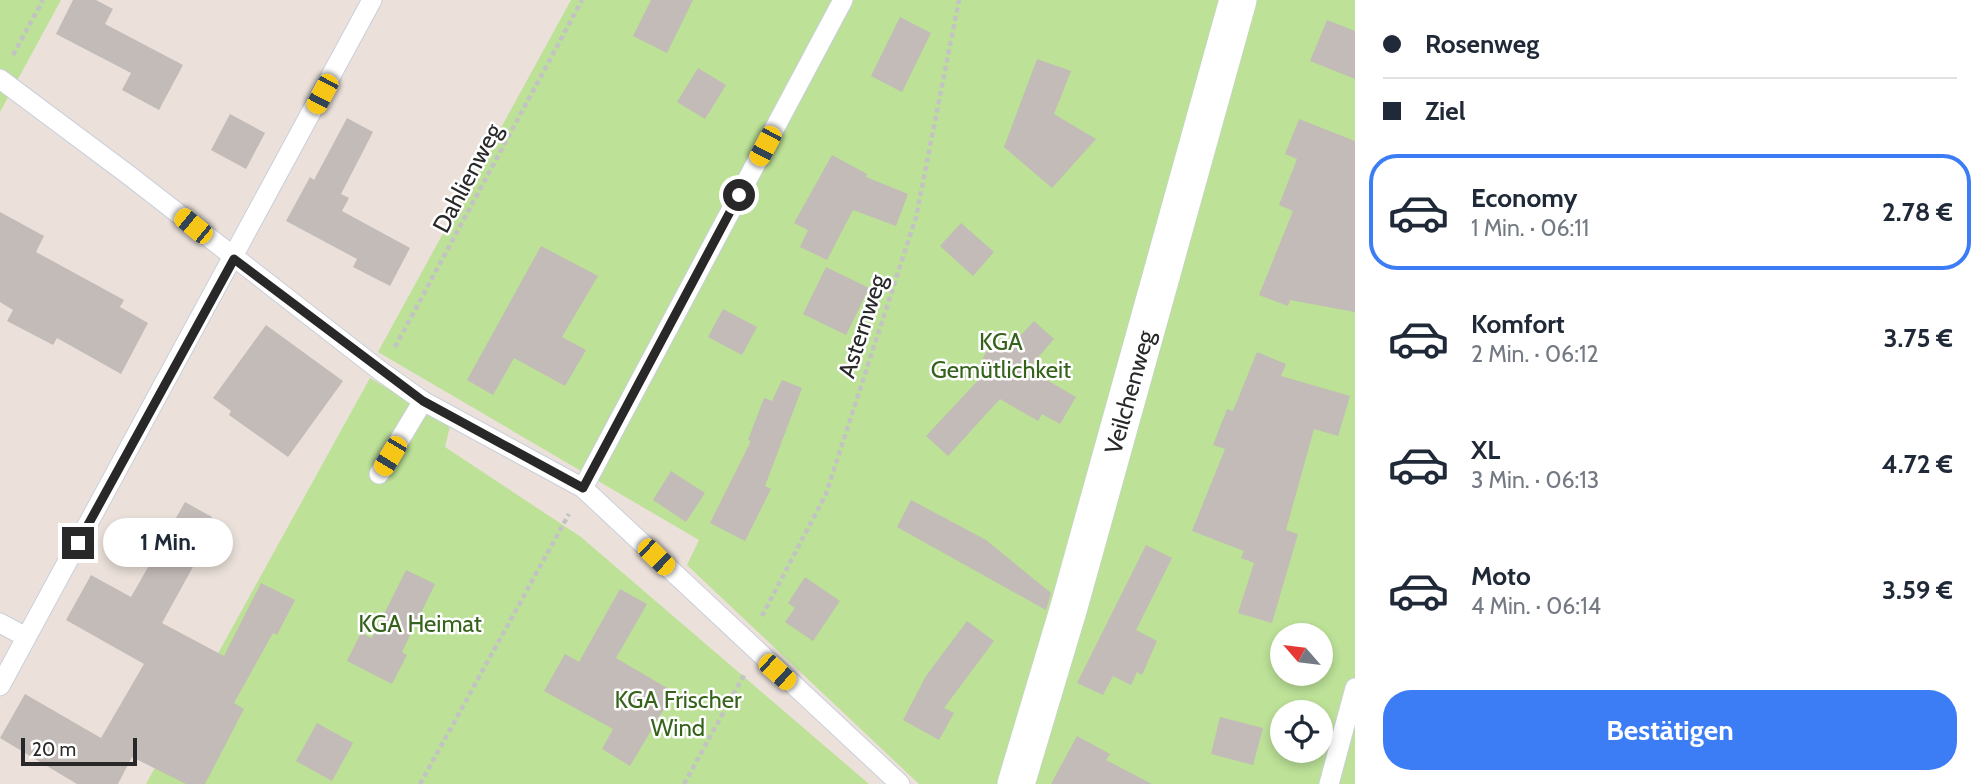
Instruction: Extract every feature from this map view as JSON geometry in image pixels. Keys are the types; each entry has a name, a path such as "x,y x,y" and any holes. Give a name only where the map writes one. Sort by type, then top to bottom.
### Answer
{"street":[{"name":"Veilchenweg","path":"1016,784 1069,607 1238,0"}],"lane":[{"path":"0,686 234,259 372,0"},
{"path":"583,488 843,0"},
{"path":"5,71 234,259 382,372 423,401 583,488 752,649 900,784"},
{"path":"379,474 423,401"},
{"path":"0,623 26,637"},
{"path":"1329,784 1355,688"}],"path":[{"path":"5,71 43,0"},
{"name":"Dahlienweg","path":"382,372 582,0"},
{"name":"Asternweg","path":"684,784 826,494 916,217 959,0"},
{"path":"420,784 583,488"}],"green space":[{"path":"0,0 61,0 0,112"},
{"name":"KGA Gemütlichkeit","path":"571,0 1355,0 1355,784 919,784 687,565 699,540 378,352"},
{"name":"KGA Heimat","path":"370,378 450,426 445,447 581,537 869,784 146,784"}],"building":[{"path":"73,0 96,0 113,9 105,24 183,65 159,110 122,90 131,73 56,34"},
{"path":"651,0 693,0 667,53 633,36"},
{"path":"900,17 931,33 902,92 871,76"},
{"path":"1327,20 1355,31 1355,79 1310,61"},
{"path":"1037,59 1071,71 1054,114 1096,139 1052,188 1004,147"},
{"path":"698,68 726,85 705,119 677,102"},
{"path":"230,114 265,133 246,169 211,150"},
{"path":"347,118 373,132 341,194 349,198 342,211 410,248 390,286 353,267 357,259 286,221 310,177 314,180"},
{"path":"1299,119 1355,141 1355,312 1290,300 1288,306 1259,295 1293,211 1279,205 1297,159 1285,154"},
{"path":"832,155 867,174 866,177 908,194 896,226 853,210 827,260 800,247 808,230 794,223"},
{"path":"0,212 44,236 36,252 124,300 120,307 148,323 121,374 57,338 53,345 7,321 13,310 0,302"},
{"path":"961,223 994,252 973,276 940,246"},
{"path":"541,246 598,276 562,337 586,350 565,386 514,358 493,395 467,380"},
{"path":"826,267 869,288 846,335 803,314"},
{"path":"723,309 757,327 742,355 708,337"},
{"path":"1034,321 1054,339 1028,369 1076,397 1060,424 1042,414 1038,421 1000,399 948,456 926,436 985,373 978,368 992,341 1007,350"},
{"path":"266,325 343,381 288,457 229,415 231,411 213,398"},
{"path":"1257,352 1286,364 1281,376 1350,396 1338,436 1314,429 1286,530 1298,534 1272,623 1238,613 1254,563 1241,558 1244,551 1192,531 1225,449 1213,445 1227,409 1233,411"},
{"path":"782,380 802,388 765,486 771,489 745,541 710,523 751,441 748,440 764,398 772,401"},
{"path":"671,471 705,493 686,522 653,500"},
{"path":"911,500 986,540 1051,593 1046,610 897,527"},
{"path":"185,502 212,517 209,523 215,527 162,623 224,656 261,583 295,600 277,635 273,633 234,703 244,709 205,784 186,784 132,757 118,784 77,784 0,738 25,694 101,738 144,664 66,620 91,575 131,597"},
{"path":"1146,545 1172,558 1136,630 1157,641 1142,675 1137,672 1131,685 1113,676 1103,695 1077,683"},
{"path":"406,570 435,584 402,652 407,655 392,684 347,661 361,633 372,638"},
{"path":"805,577 840,601 813,641 785,622 795,608 788,603"},
{"path":"620,589 647,604 616,658 674,692 630,766 602,749 613,729 544,691 565,654 579,662"},
{"path":"967,621 994,641 944,708 954,713 939,740 903,720 926,676"},
{"path":"1220,717 1263,728 1253,765 1211,754"},
{"path":"317,723 353,743 332,781 296,761"},
{"path":"1077,736 1110,754 1106,760 1152,784 1051,784"}],"route":[{"path":"78,543 234,259 423,401 583,488 739,195"}],"park label":[{"name":"KGA Frischer Wind","path":"678,713"}]}
